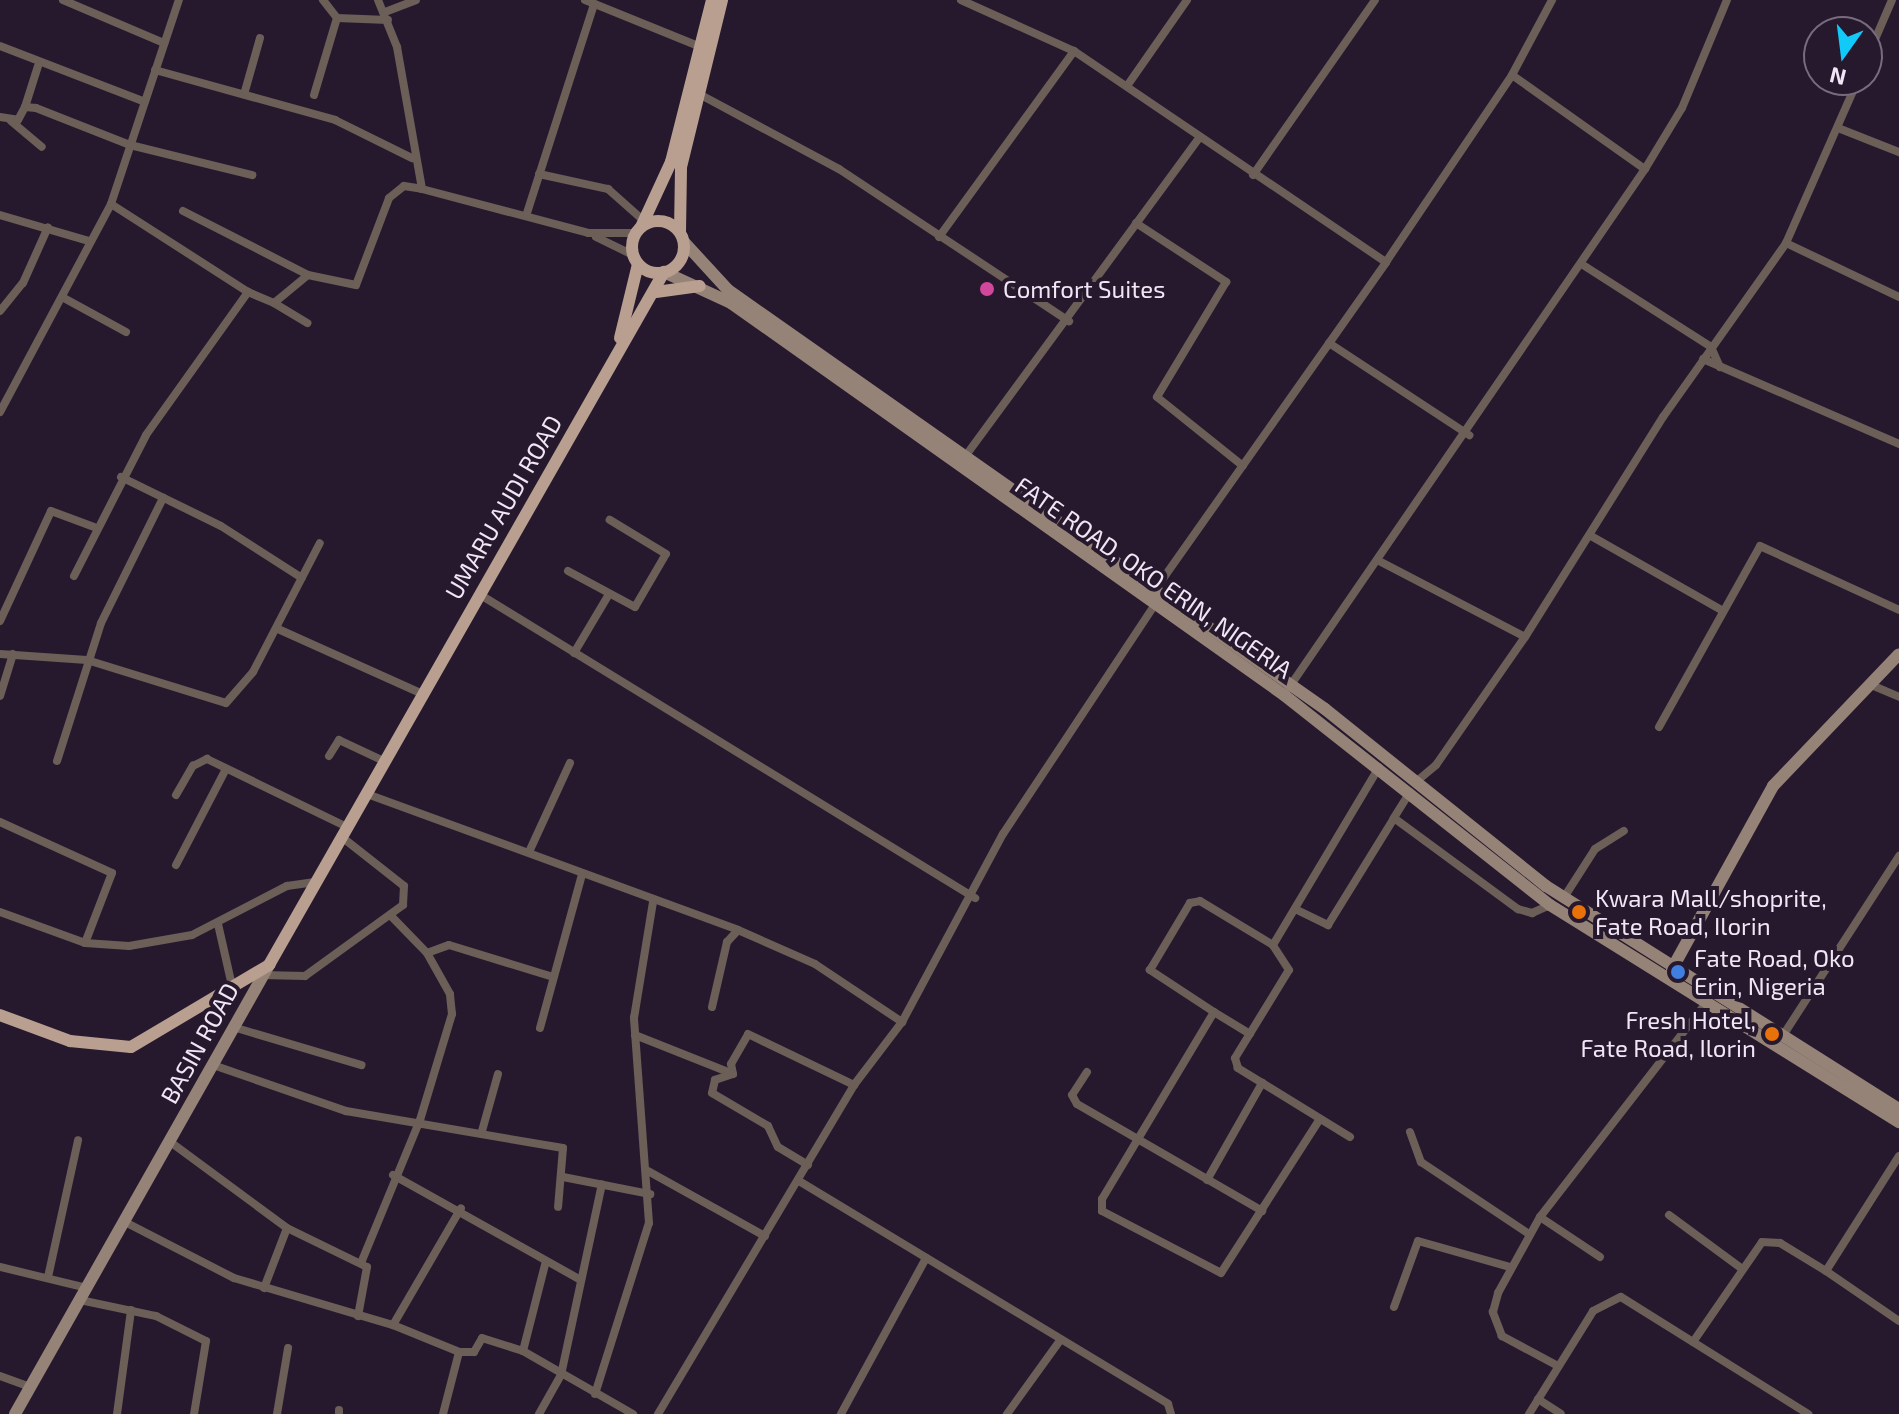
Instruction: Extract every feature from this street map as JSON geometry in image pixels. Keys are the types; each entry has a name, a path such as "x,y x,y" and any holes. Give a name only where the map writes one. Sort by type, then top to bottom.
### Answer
{"main road":[{"path":"619,341 640,227 671,162 712,0"},
{"path":"619,341 656,292 664,272 681,259 678,187 722,0"},
{"path":"640,227 661,221 682,237"},
{"path":"635,259 664,272"},
{"path":"656,292 700,286"},
{"name":"UMARU AUDI ROAD","path":"425,695 619,341"},
{"name":"BASIN ROAD","path":"266,970 321,881 425,695"},
{"path":"0,1015 70,1041 131,1047 266,970"}],"street":[{"path":"63,0 164,43"},
{"path":"0,412 111,204 179,0"},
{"path":"323,0 337,18"},
{"path":"378,0 386,16 412,158 422,189"},
{"path":"337,18 386,16 416,0"},
{"path":"961,0 1074,51 1198,139 1386,262"},
{"path":"1127,86 1187,0"},
{"path":"1253,175 1375,0"},
{"path":"658,1414 854,1085 902,1022 975,898 1003,834 1155,597 1512,75 1552,0"},
{"path":"1288,690 1469,435 1645,169 1682,108 1727,0"},
{"path":"1883,21 1892,0"},
{"path":"526,216 590,2 701,47"},
{"path":"314,95 337,18"},
{"path":"245,91 260,38"},
{"path":"0,46 38,66 145,102"},
{"path":"939,237 1074,51"},
{"path":"11,121 25,107 38,66"},
{"path":"155,70 245,91 335,120 412,158"},
{"path":"1512,75 1645,169"},
{"path":"699,94 839,169 1069,321"},
{"path":"1295,909 1328,925 1414,787 1525,637 1703,359 1786,243 1851,96"},
{"path":"25,107 130,145 252,175"},
{"path":"0,117 11,121 42,147"},
{"path":"1838,128 1899,152"},
{"path":"964,458 1069,321 1198,139"},
{"path":"539,174 608,189 640,227"},
{"path":"183,211 308,275 356,285 389,198 404,186 588,233 635,259"},
{"path":"111,204 248,292 307,323"},
{"path":"0,215 89,241"},
{"path":"1136,223 1226,282 1157,397 1243,466"},
{"path":"0,311 23,283 48,227"},
{"path":"588,233 640,227"},
{"path":"682,237 747,309"},
{"path":"1786,243 1899,297"},
{"path":"1583,265 1711,347 1720,367"},
{"path":"664,272 747,309"},
{"path":"274,303 308,275"},
{"path":"74,576 94,527 121,477 248,292"},
{"path":"62,297 126,332"},
{"name":"FATE ROAD, OKO ERIN, NIGERIA","path":"747,309 964,458 1155,597"},
{"name":"FATE ROAD, OKO ERIN, NIGERIA","path":"747,309 1288,690 1563,899 1899,1109"},
{"path":"1329,343 1469,435"},
{"path":"1703,359 1899,444"},
{"path":"121,477 302,578"},
{"path":"57,761 87,660 163,498"},
{"path":"0,621 51,511 94,527"},
{"path":"568,571 635,607 666,554 610,520"},
{"path":"1591,536 1723,611"},
{"path":"0,654 87,660 218,705 235,695 278,629 320,543"},
{"path":"1659,727 1756,549 1766,545 1899,610"},
{"path":"1381,562 1525,637"},
{"path":"479,594 975,898"},
{"path":"574,653 609,594"},
{"path":"278,629 425,695"},
{"path":"0,696 13,654"},
{"path":"1672,969 1773,786 1899,654"},
{"path":"1868,684 1899,697"},
{"name":"FATE ROAD, OKO ERIN, NIGERIA","path":"1288,690 1379,766 1414,787 1550,905 1899,1122"},
{"path":"329,756 339,740 386,762"},
{"path":"176,795 197,761 226,769 346,833 404,886 403,905 392,917 305,976 266,970"},
{"path":"529,852 570,763"},
{"path":"1273,945 1379,766"},
{"path":"176,865 226,769"},
{"path":"367,794 529,852 653,902 738,930 815,964 902,1022"},
{"path":"1394,818 1518,909 1532,913 1550,905"},
{"path":"0,822 112,873 85,943"},
{"path":"1563,899 1595,849 1624,831"},
{"path":"1782,1037 1896,867 1899,856"},
{"path":"540,1028 582,874"},
{"path":"0,912 85,943 159,943 218,924 287,886 321,881"},
{"path":"1250,1034 1150,970 1190,903 1200,901 1273,945 1289,960 1289,970 1235,1064 1350,1137"},
{"path":"595,1394 649,1223 650,1194 635,1035 653,902"},
{"path":"361,1263 393,1175 420,1120 453,1004 427,953 392,917"},
{"path":"218,924 234,991"},
{"path":"712,1007 727,942 738,930"},
{"path":"427,953 449,945 553,977"},
{"name":"BASIN ROAD","path":"15,1414 266,970"},
{"path":"1558,1366 1518,1347 1495,1324 1510,1267 1540,1217 1705,1004"},
{"path":"1214,1012 1100,1207 1209,1273 1225,1270 1320,1119"},
{"path":"233,1027 361,1065"},
{"path":"733,1074 731,1064 748,1034 854,1085"},
{"path":"635,1035 733,1074"},
{"path":"213,1065 346,1111 420,1120 563,1148 563,1177 558,1207"},
{"path":"1087,1072 1073,1100 1262,1211"},
{"path":"482,1131 498,1074"},
{"path":"733,1074 715,1080 712,1093 768,1126 778,1147 808,1165"},
{"path":"1207,1180 1262,1083"},
{"path":"1410,1132 1421,1162 1529,1234"},
{"path":"48,1277 78,1140"},
{"path":"169,1141 287,1228 361,1263 369,1280 358,1316"},
{"path":"1826,1271 1899,1156"},
{"path":"648,1171 765,1236"},
{"path":"393,1175 461,1208 579,1279"},
{"path":"563,1177 650,1194"},
{"path":"799,1181 1168,1404 1171,1414"},
{"path":"539,1414 561,1375 579,1279 602,1184"},
{"path":"393,1325 461,1208"},
{"path":"1669,1215 1741,1268"},
{"path":"1540,1217 1600,1257"},
{"path":"123,1221 175,1253 264,1288 393,1325 459,1352 474,1352 482,1338 523,1351 633,1414"},
{"path":"264,1288 287,1228"},
{"path":"1693,1342 1741,1268 1769,1240 1826,1271 1899,1321"},
{"path":"1394,1307 1418,1241 1510,1267"},
{"path":"841,1414 926,1258"},
{"path":"523,1351 546,1261"},
{"path":"0,1267 48,1277 206,1341 194,1414"},
{"path":"1529,1414 1604,1299 1637,1302 1693,1342 1808,1414"},
{"path":"117,1414 131,1310"},
{"path":"1007,1414 1061,1339"},
{"path":"277,1414 288,1348"},
{"path":"443,1414 459,1352"},
{"path":"0,1376 31,1387"},
{"path":"1538,1399 1561,1414"}],"place":[{"name":"Comfort Suites","path":"987,289"},
{"name":"Kwara Mall/shoprite, Fate Road, Ilorin","path":"1579,912"},
{"name":"Fate Road, Oko Erin, Nigeria","path":"1678,972"},
{"name":"Fresh Hotel, Fate Road, Ilorin","path":"1772,1034"}]}
